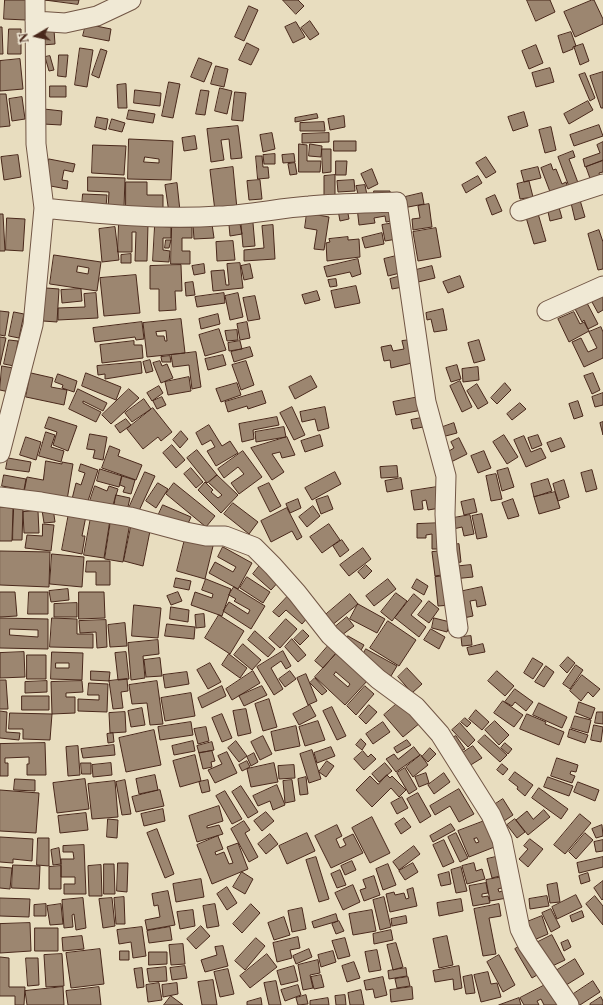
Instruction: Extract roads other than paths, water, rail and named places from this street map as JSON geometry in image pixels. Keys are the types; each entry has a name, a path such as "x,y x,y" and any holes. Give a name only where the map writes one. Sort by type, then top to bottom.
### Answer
{"street":[{"path":"0,453 7,402 34,325 44,208 36,144 35,0"},
{"path":"35,21 65,23 97,16 131,0"},
{"path":"520,211 603,184"},
{"path":"44,208 83,212 188,217 220,216 341,203 397,202 426,402 446,476 445,514 447,551 458,628"},
{"path":"547,311 603,286"},
{"path":"0,497 41,502 130,517 206,536 225,536 254,548 273,566 297,593 330,636 378,680 416,707 440,734 491,815 502,840 520,929 528,945 568,1005"}]}
